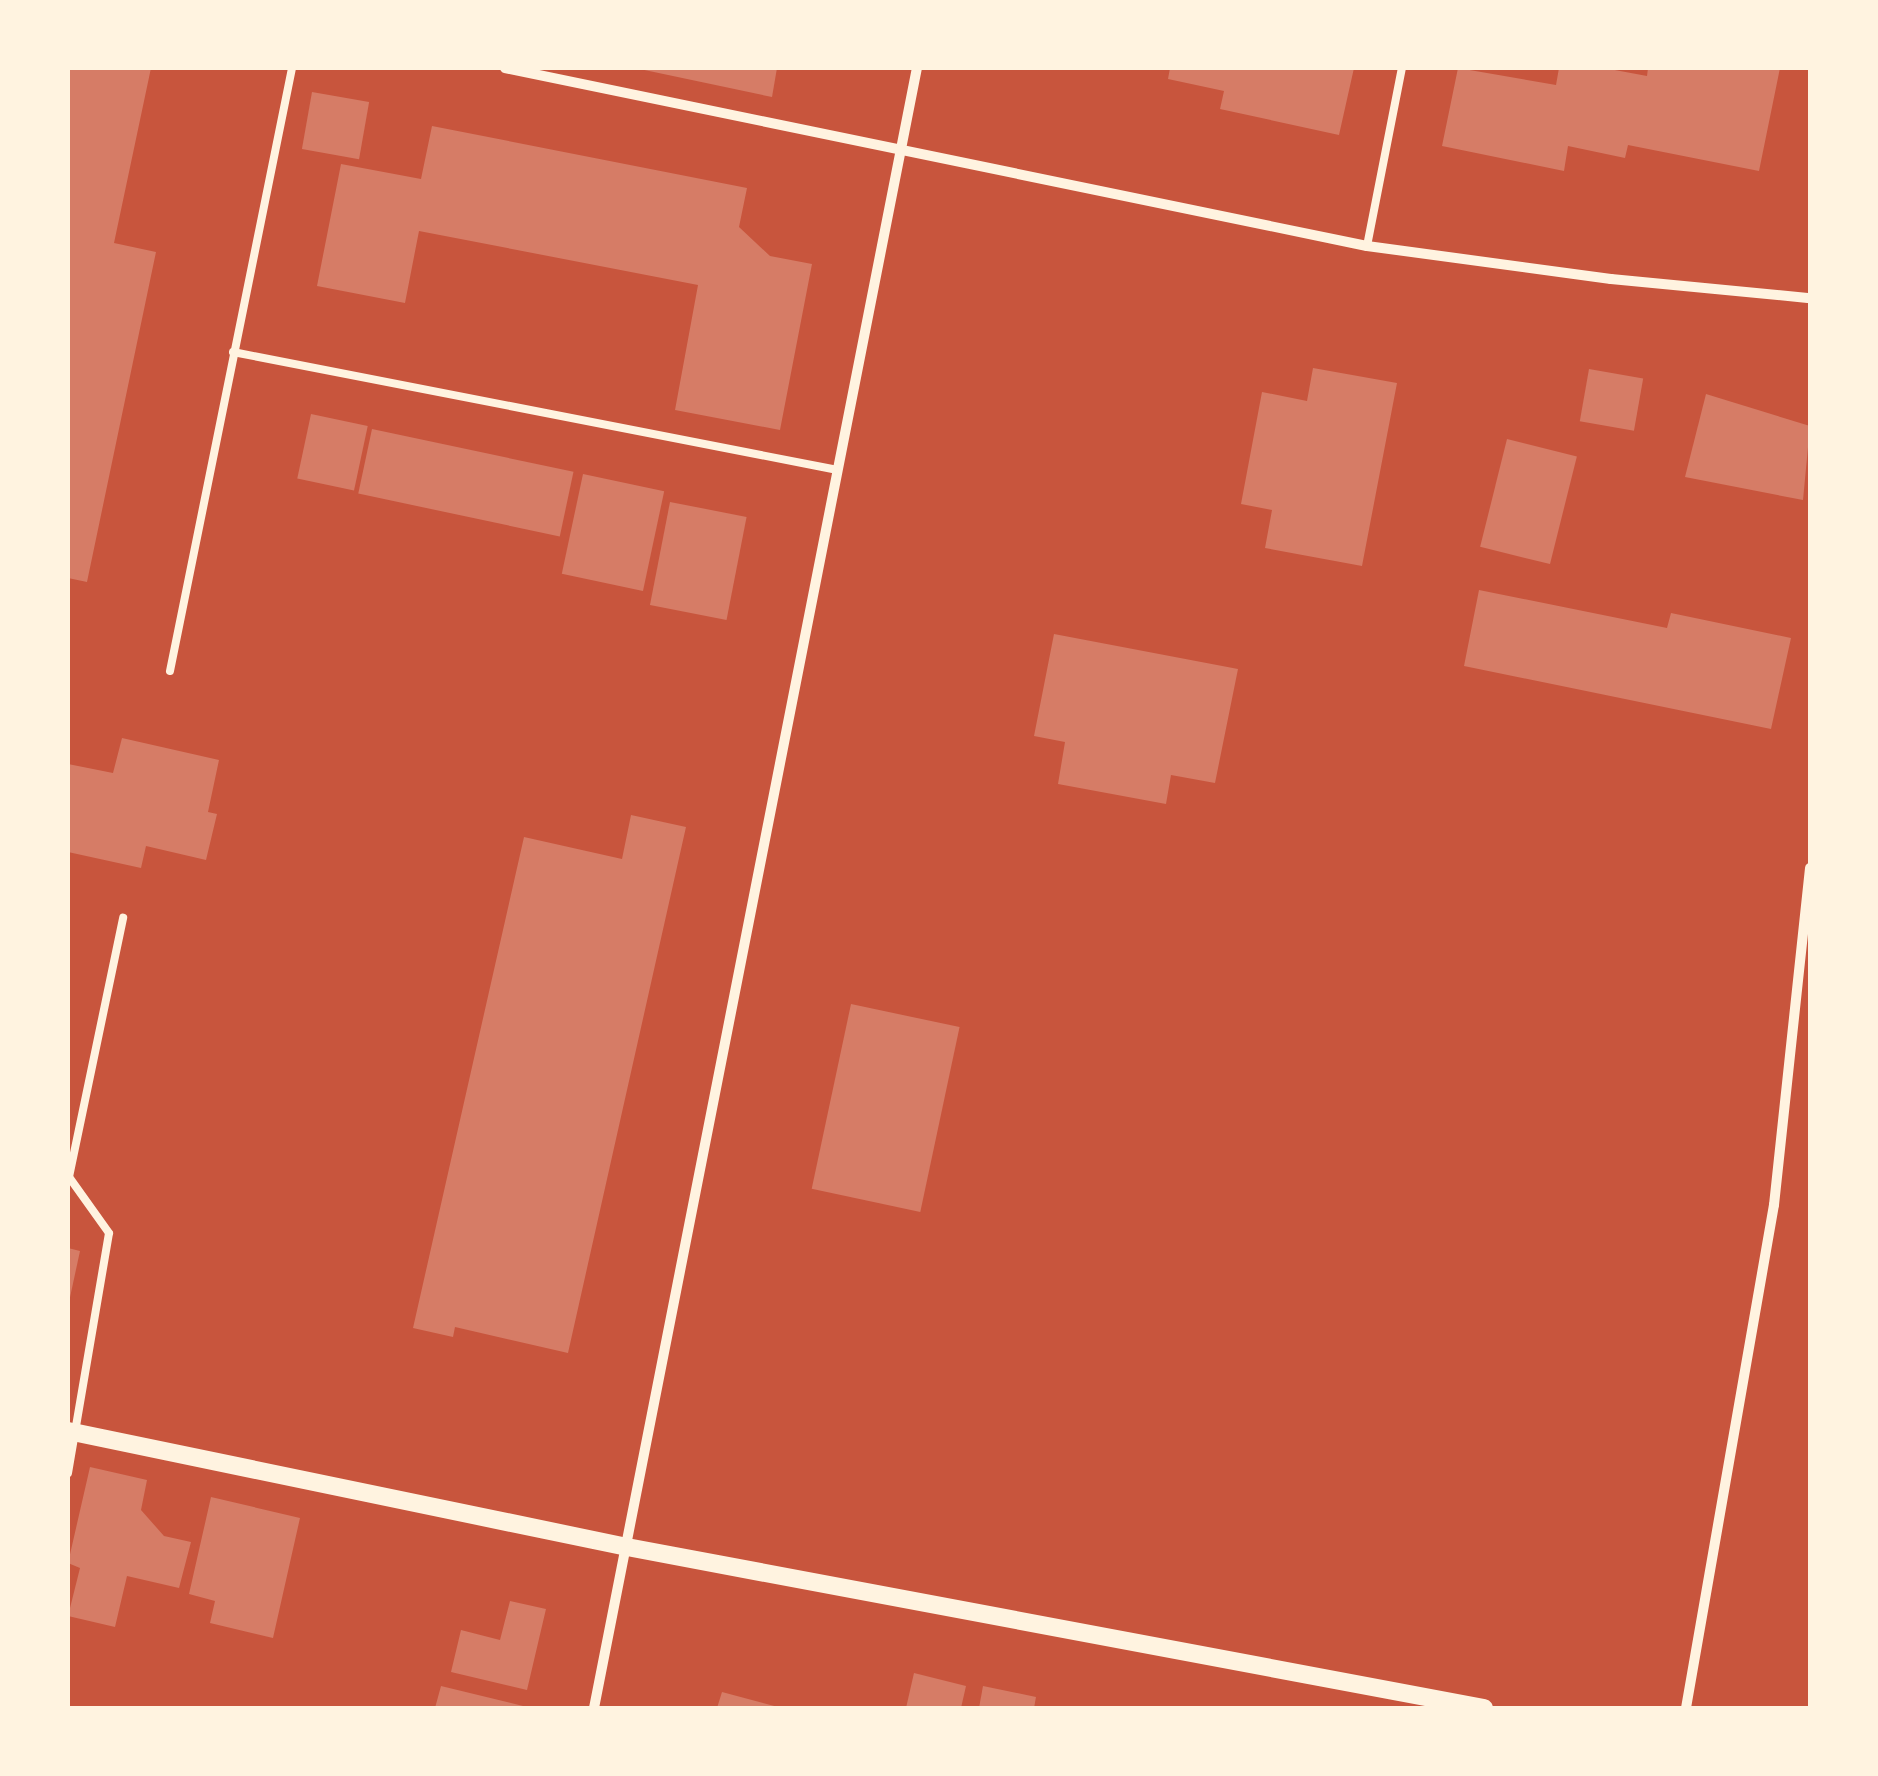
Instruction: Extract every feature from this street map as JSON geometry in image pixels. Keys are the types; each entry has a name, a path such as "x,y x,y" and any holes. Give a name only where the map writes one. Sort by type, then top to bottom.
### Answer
{"street":[{"path":"505,68 1367,246 1612,280 1810,298"},
{"path":"594,1708 918,68"},
{"path":"1686,1708 1774,1205 1810,868"},
{"path":"72,1432 627,1547 1484,1708"}],"lane":[{"path":"170,672 292,68"},
{"path":"1367,246 1402,68"},
{"path":"233,352 838,470"},
{"path":"68,1473 109,1234 69,1178 124,918"}],"building":[{"path":"68,68 151,68 114,243 156,252 87,582 68,578"},
{"path":"635,68 777,68 772,97"},
{"path":"1170,68 1354,68 1339,135 1220,109 1224,91 1168,79"},
{"path":"1458,68 1556,85 1559,68 1604,68 1647,76 1648,68 1780,68 1759,171 1628,145 1625,158 1568,146 1564,171 1442,146"},
{"path":"312,92 369,102 359,159 302,149"},
{"path":"432,126 747,188 739,227 770,256 812,264 780,430 675,410 698,285 419,231 405,303 317,286 341,164 421,179"},
{"path":"1313,368 1397,383 1362,566 1265,548 1272,510 1241,504 1262,392 1307,401"},
{"path":"1589,369 1643,379 1634,431 1580,421"},
{"path":"1706,394 1810,426 1803,500 1685,477"},
{"path":"311,414 368,426 354,491 297,479"},
{"path":"372,429 573,472 560,536 358,494"},
{"path":"1507,439 1577,456 1550,564 1480,547"},
{"path":"583,474 664,491 643,591 562,574"},
{"path":"670,502 747,517 727,620 650,605"},
{"path":"1479,590 1667,628 1671,613 1791,638 1771,729 1464,666"},
{"path":"1054,634 1238,669 1215,783 1171,775 1166,804 1058,784 1065,742 1034,736"},
{"path":"122,738 219,760 208,812 217,814 206,860 146,846 141,868 68,852 68,764 113,773"},
{"path":"631,815 686,827 568,1353 455,1327 453,1337 413,1328 524,837 622,859"},
{"path":"851,1004 960,1027 920,1212 812,1189"},
{"path":"68,1248 80,1251 69,1302 68,1302"},
{"path":"90,1467 147,1480 141,1510 164,1536 191,1542 179,1588 127,1576 115,1627 68,1616 80,1568 68,1563"},
{"path":"211,1497 300,1518 273,1638 210,1623 215,1601 189,1594"},
{"path":"510,1601 546,1609 527,1690 451,1672 461,1630 500,1640"},
{"path":"914,1673 966,1686 961,1708 906,1708"},
{"path":"441,1686 527,1707 435,1708"},
{"path":"983,1686 1036,1697 1034,1708 979,1708"},
{"path":"722,1692 778,1707 778,1708 717,1708"}]}
